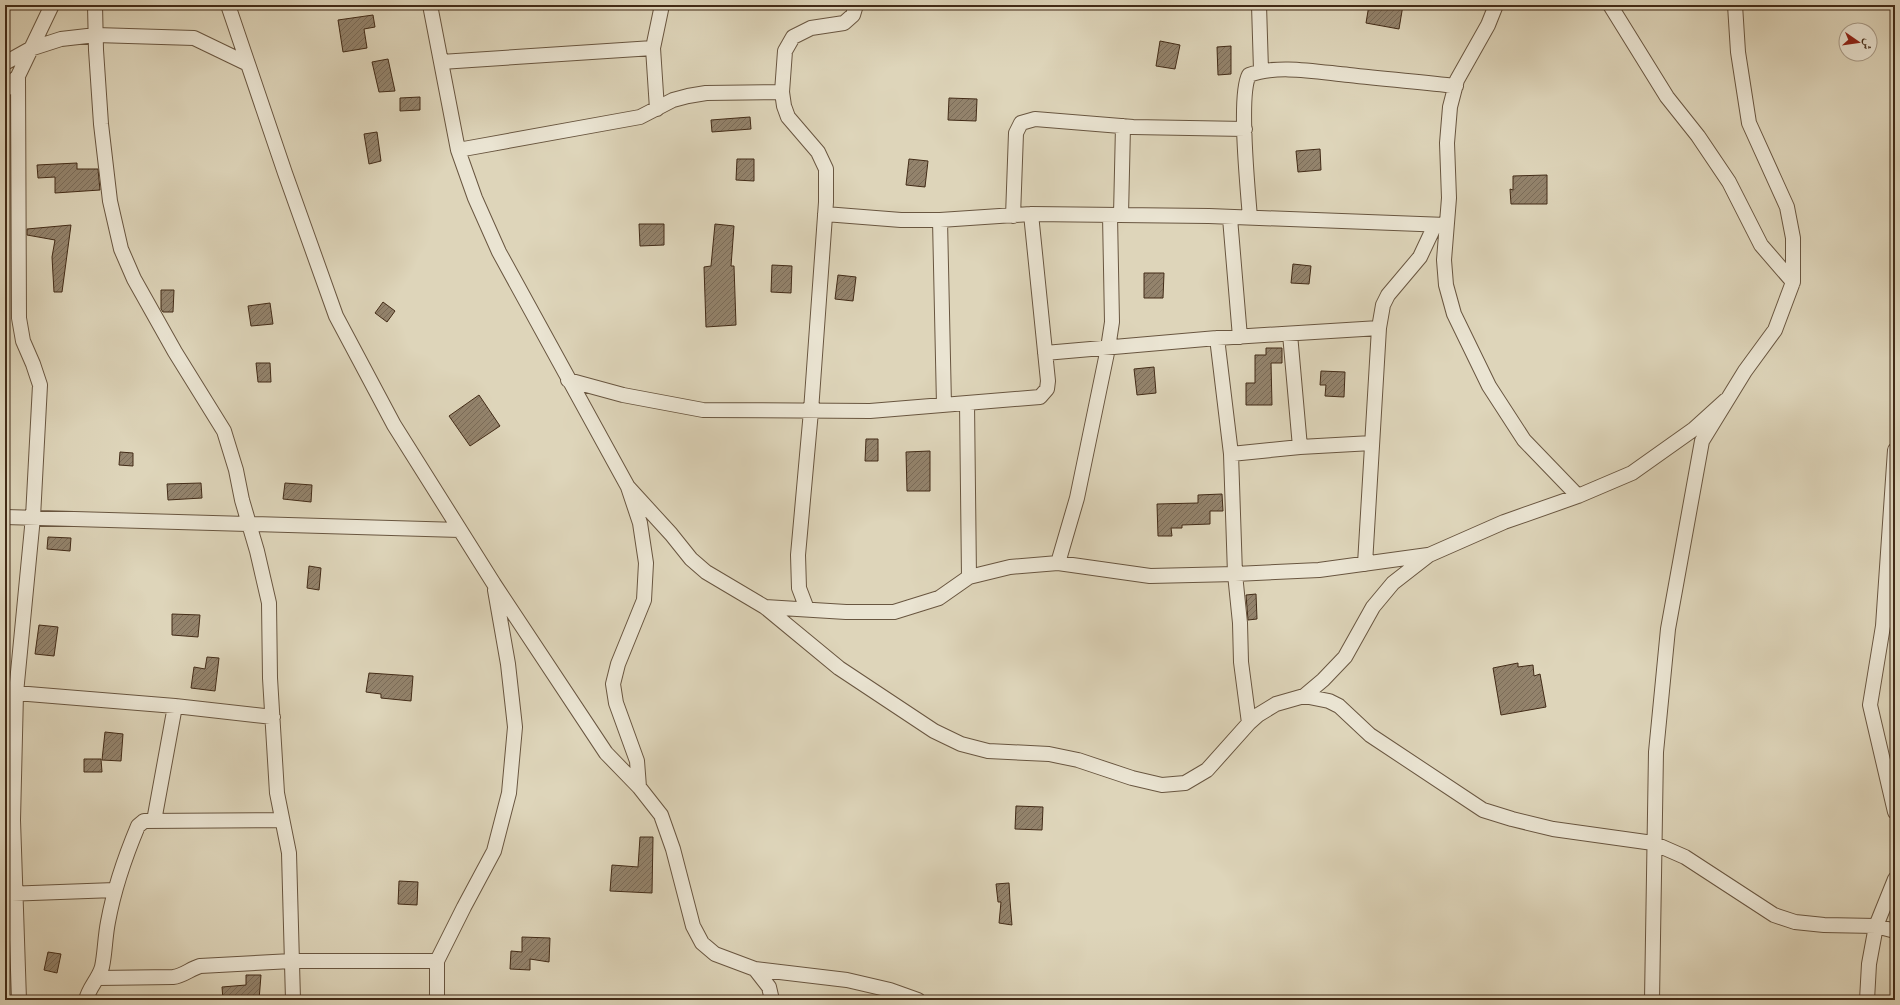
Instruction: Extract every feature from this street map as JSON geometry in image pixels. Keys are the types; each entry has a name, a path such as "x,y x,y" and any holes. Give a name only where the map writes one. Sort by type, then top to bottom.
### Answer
{"street":[{"path":"5,90 18,76 52,5"},
{"path":"95,5 101,124 110,201 121,250 134,279 175,352 224,431 236,470 242,500 269,603 277,793 281,820 289,853 293,1000"},
{"path":"228,5 336,316 394,425 494,584 606,753 639,787 661,815 673,849 693,926 702,943 715,954 756,970 848,980 890,990 918,1000"},
{"path":"430,5 458,150 475,198 499,252 628,487 641,530 646,563 644,600 618,664 613,684 616,703 637,761 639,787"},
{"path":"657,109 654,48 662,5"},
{"path":"807,609 799,588 798,555 811,411 825,214 826,169 818,152 788,117 782,92 785,51 793,37 811,28 844,23 853,15 856,5"},
{"path":"1259,5 1261,70"},
{"path":"1365,564 1379,328 1383,305 1388,295 1420,257 1441,225 1449,198 1447,143 1450,107 1456,86 1496,5"},
{"path":"1610,5 1667,97 1698,136 1729,182 1761,245 1793,282"},
{"path":"1652,1000 1653,843 1656,752 1668,629 1702,441 1745,371 1775,330 1793,282 1793,238 1787,207 1749,123 1738,52 1735,5"},
{"path":"5,63 30,49 61,39 96,35 194,38 248,64"},
{"path":"441,62 654,48"},
{"path":"1250,218 1245,129 1245,82 1249,75 1261,70 1324,73 1456,86"},
{"path":"18,76 19,318 23,341 40,385 33,517 12,700 13,820 11,894 18,1000"},
{"path":"458,150 640,118 673,100 688,96 706,93 782,92"},
{"path":"1013,216 1016,133 1021,123 1035,119 1123,126 1245,129"},
{"path":"1058,563 1077,498 1112,322 1116,215 1123,126"},
{"path":"825,214 901,220 940,220 1031,214 1250,218 1441,225"},
{"path":"568,380 623,395 703,410 870,411 1040,397 1047,389 1048,381 1031,214"},
{"path":"1230,218 1240,337"},
{"path":"940,220 944,405"},
{"path":"1441,225 1446,285 1454,314 1489,386 1524,440 1578,496"},
{"path":"1045,353 1217,338 1379,328"},
{"path":"1290,334 1300,447"},
{"path":"1217,338 1231,454 1235,574 1240,623 1241,662 1249,723"},
{"path":"765,607 894,612 939,598 969,577 1010,566 1058,563 1150,576 1235,574 1319,570 1429,554 1504,522 1578,496 1632,473 1694,429 1726,400"},
{"path":"967,403 969,577"},
{"path":"1231,454 1300,447 1372,443"},
{"path":"1895,450 1883,626 1870,705 1895,812"},
{"path":"628,487 671,534 691,559 706,572 765,607 839,668 934,732 961,744 988,751 1049,754 1078,760 1132,778 1162,785 1184,782 1207,770 1249,723 1276,704 1304,696 1323,680 1345,657 1373,608 1394,583 1429,554"},
{"path":"5,517 460,530"},
{"path":"437,1000 438,961 464,906 494,851 509,793 515,727 508,664 494,584"},
{"path":"1304,696 1329,701 1339,706 1370,735 1483,810 1512,820 1553,829 1653,843 1685,857 1774,915 1795,922 1824,925 1876,926 1895,931"},
{"path":"12,700 175,706 273,717"},
{"path":"154,821 175,706"},
{"path":"86,1000 88,992 98,978 102,967 108,923 115,890 138,826 144,821 281,820"},
{"path":"1867,1000 1869,964 1876,926 1895,879"},
{"path":"11,894 115,890"},
{"path":"98,978 173,977 180,976 190,969 200,966 292,961 438,961"},
{"path":"756,970 769,987 772,1000"}],"building":[{"path":"1369,5 1403,5 1399,29 1366,23"},
{"path":"373,15 375,27 364,29 367,48 343,52 338,20"},
{"path":"1160,41 1180,45 1175,69 1156,66"},
{"path":"1231,46 1231,74 1218,75 1217,47"},
{"path":"388,59 395,91 379,92 372,62"},
{"path":"420,97 420,110 400,111 400,98"},
{"path":"949,98 977,99 976,121 948,120"},
{"path":"750,117 751,129 712,132 711,120"},
{"path":"377,132 381,161 369,164 364,134"},
{"path":"1320,149 1321,170 1298,172 1296,151"},
{"path":"737,159 754,159 754,181 736,180"},
{"path":"909,159 928,161 925,187 906,185"},
{"path":"77,163 77,169 98,169 100,190 55,193 55,177 38,178 37,165"},
{"path":"1547,175 1547,204 1511,204 1510,189 1513,190 1513,176"},
{"path":"639,224 664,224 664,245 640,246"},
{"path":"715,224 734,226 731,266 734,266 736,325 706,327 704,267 711,266"},
{"path":"71,225 62,292 54,292 52,257 55,240 27,235 27,229"},
{"path":"1293,264 1311,266 1309,284 1291,283"},
{"path":"772,265 792,266 791,293 771,292"},
{"path":"1144,273 1164,273 1163,298 1144,298"},
{"path":"838,275 856,277 853,301 835,299"},
{"path":"161,290 174,290 173,312 163,312 161,309"},
{"path":"383,302 395,311 387,322 375,313"},
{"path":"270,303 273,324 251,326 248,306"},
{"path":"1266,348 1282,348 1282,363 1271,363 1272,405 1246,405 1246,383 1255,383 1255,355 1266,355"},
{"path":"256,363 270,363 271,382 258,382"},
{"path":"1154,367 1156,393 1137,395 1134,369"},
{"path":"1321,371 1345,372 1344,397 1325,396 1326,385 1320,385"},
{"path":"479,395 500,426 470,446 449,416"},
{"path":"866,439 878,439 878,461 865,461"},
{"path":"930,451 930,491 907,491 906,452"},
{"path":"120,452 133,453 133,466 119,465"},
{"path":"201,483 202,498 168,500 167,484"},
{"path":"285,483 312,485 311,502 283,499"},
{"path":"1222,494 1223,511 1210,511 1210,524 1182,525 1182,528 1171,528 1172,536 1158,536 1157,504 1198,503 1198,495"},
{"path":"48,537 71,538 70,551 47,549"},
{"path":"309,566 321,568 319,590 307,588"},
{"path":"1256,594 1257,619 1248,620 1246,595"},
{"path":"172,614 200,615 198,637 172,635"},
{"path":"39,625 58,627 54,656 35,654"},
{"path":"207,657 219,658 215,691 191,688 194,667 205,669"},
{"path":"1518,663 1518,667 1533,665 1534,676 1540,674 1546,707 1501,715 1493,668"},
{"path":"369,673 413,676 411,701 381,698 381,694 366,692"},
{"path":"105,732 123,734 121,761 102,760"},
{"path":"84,759 101,759 102,772 84,772"},
{"path":"1016,806 1043,807 1042,830 1015,829"},
{"path":"640,837 653,837 652,893 610,891 612,865 638,867"},
{"path":"399,881 418,882 417,905 398,904"},
{"path":"1009,883 1012,925 999,923 1001,902 998,902 996,884"},
{"path":"522,937 550,938 549,962 530,959 530,970 510,969 511,951 522,952"},
{"path":"48,952 61,954 57,973 44,970"},
{"path":"246,975 261,975 259,1000 223,1000 222,987 246,985"}]}
